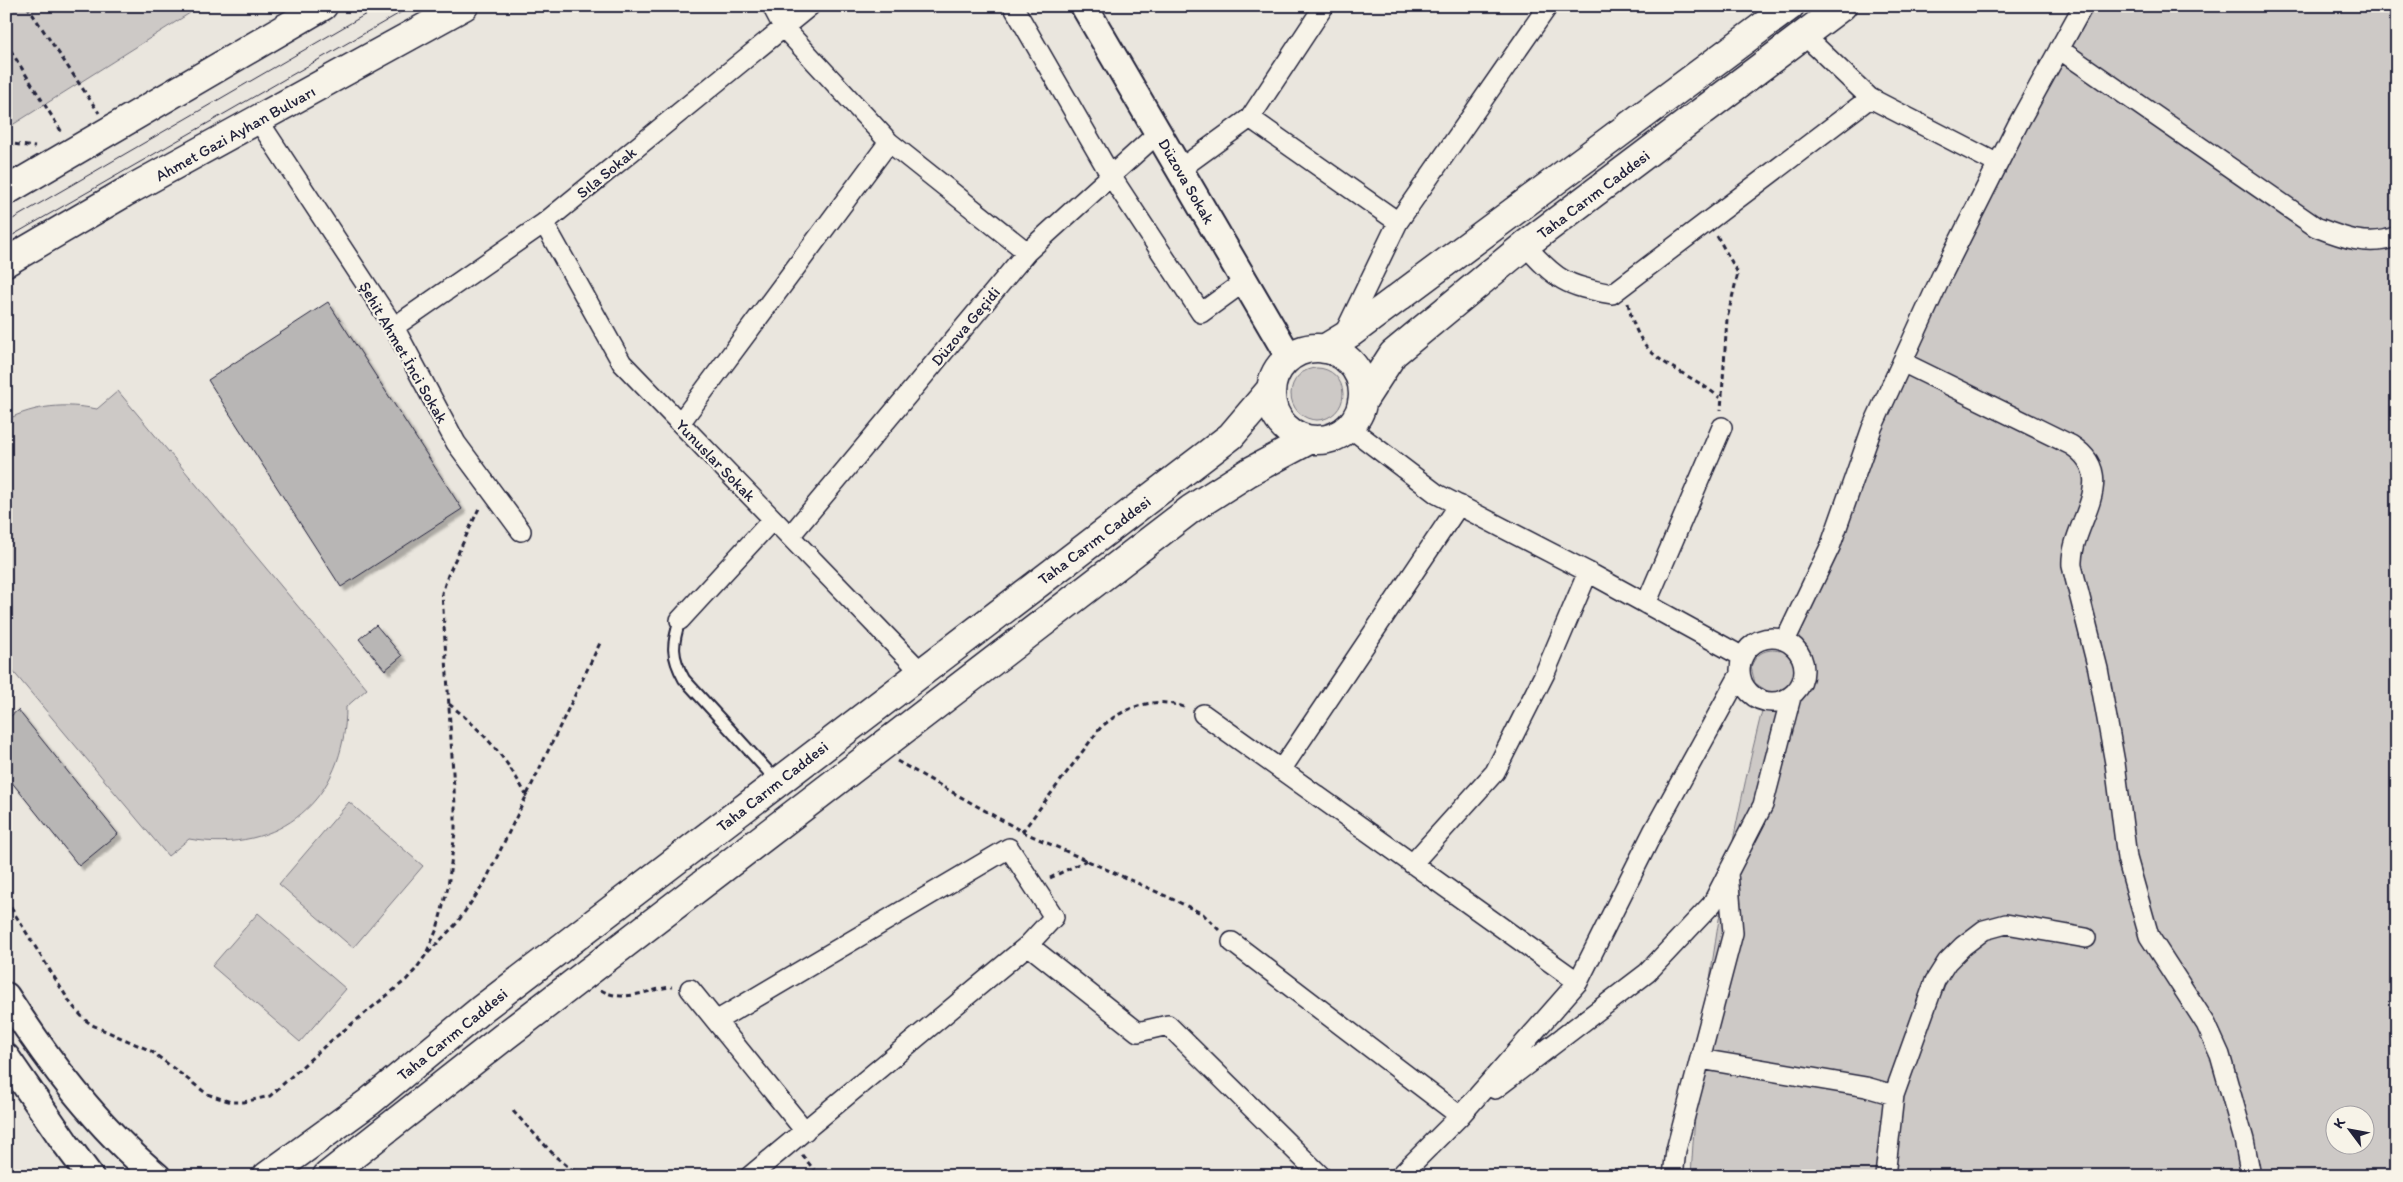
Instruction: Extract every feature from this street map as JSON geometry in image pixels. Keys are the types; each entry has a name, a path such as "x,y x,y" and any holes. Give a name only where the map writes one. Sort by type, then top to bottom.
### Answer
{"main road":[{"path":"6,191 323,6"},
{"name":"Ahmet Gazi Ayhan Bulvarı","path":"6,262 124,193 464,6"},
{"name":"Taha Carım Caddesi","path":"1362,402 1393,354 1525,245 1842,6"},
{"name":"Taha Carım Caddesi","path":"1333,343 1780,9"},
{"path":"1333,343 1354,367 1360,378 1362,402 1358,413 1349,427 1333,437 1309,440 1287,430 1279,422 1273,411 1271,389 1274,376 1289,357 1312,348 1333,343"},
{"name":"Taha Carım Caddesi","path":"267,1176 369,1102 483,1008 1230,436 1271,389"},
{"name":"Taha Carım Caddesi","path":"327,1176 583,976 1191,509 1248,472 1309,440"}],"street":[{"path":"772,6 783,26 889,142 1027,252"},
{"name":"Sıla Sokak","path":"394,327 544,223 783,26 810,6"},
{"path":"1013,6 1111,176 1201,313 1245,281"},
{"path":"1180,169 1250,118 1324,6"},
{"path":"1333,343 1398,222 1548,6"},
{"path":"1785,641 1830,547 1872,428 1942,275 1998,164 2083,6"},
{"name":"Düzova Sokak","path":"1090,8 1158,133 1289,357"},
{"path":"1804,35 1870,98 1998,164"},
{"path":"2060,49 2316,227 2343,238 2372,242 2397,236"},
{"path":"1525,245 1548,271 1578,288 1612,294 1870,98"},
{"path":"1250,118 1398,222"},
{"name":"Şehit Ahmet İnci Sokak","path":"258,120 394,327 456,443 521,531"},
{"name":"Düzova Geçidi","path":"790,536 1027,252 1158,133"},
{"path":"680,423 889,142"},
{"name":"Yunuslar Sokak","path":"544,223 622,363 921,672"},
{"path":"1902,362 2071,445 2082,452 2090,462 2094,474 2094,487 2085,520 2073,552 2072,566 2098,669 2115,763 2127,858 2149,936 2206,1024 2220,1055 2244,1140 2251,1176"},
{"path":"1349,427 1437,494 1646,604 1741,665 1746,689 1758,700 1775,702 1790,697"},
{"path":"1646,604 1722,428"},
{"path":"1280,770 1459,505"},
{"path":"680,620 773,519"},
{"path":"1412,864 1495,772 1545,673 1588,572"},
{"path":"1400,1176 1460,1116 1578,982 1654,830 1753,644 1769,638 1785,641 1798,652 1804,667 1801,684 1790,697 1763,805 1712,904 1647,973 1460,1116"},
{"path":"1203,714 1578,982"},
{"path":"716,1021 1009,848 1054,917 1028,945 750,1176"},
{"path":"1673,1176 1676,1150 1733,934 1728,873"},
{"path":"1884,1176 1894,1095 1935,981 1947,962 1963,946 1984,930 2006,924 2086,938"},
{"path":"1232,942 1460,1116"},
{"path":"1028,945 1138,1032 1168,1024 1321,1176"},
{"path":"690,989 716,1021 798,1136"},
{"path":"6,996 90,1108 130,1151 158,1176"},
{"path":"6,1057 90,1176"},
{"path":"1700,1059 1866,1087 1894,1095"}],"lane":[{"path":"680,620 672,642 675,658 684,679 778,782"}],"path":[{"path":"27,6 110,130"},
{"path":"6,44 74,151"},
{"path":"1624,285 1630,314 1641,341 1651,354 1704,385 1720,399 1727,319 1738,273 1709,220"},
{"path":"425,956 437,929 452,858 455,805 442,593 448,575 489,487"},
{"path":"6,900 71,1004 84,1019 151,1051 207,1094 231,1102 250,1101 270,1096 327,1044 406,980 425,956 456,924 480,890 498,857 600,643"},
{"path":"449,703 478,728 501,754 527,797"},
{"path":"1023,832 1101,728 1118,713 1137,705 1160,703 1182,706 1203,714"},
{"path":"877,750 1023,832 1203,914 1232,942"},
{"path":"1033,886 1087,860"},
{"path":"583,976 593,986 619,997 634,997 652,989 671,987 690,989"},
{"path":"513,1111 556,1158 580,1176"},
{"path":"798,1136 820,1176"}],"shaded area":[{"path":"6,6 201,6 6,129"},
{"path":"2086,6 2397,6 2397,1176 1691,1176 1701,1053 1717,932 1739,811 1767,691 1755,683 1751,667 1756,658 1762,653 1770,650 1780,651 1919,333"},
{"path":"1317,368 1327,370 1335,376 1341,384 1343,394 1341,404 1335,412 1327,418 1317,420 1307,418 1299,412 1293,404 1291,394 1293,384 1299,376 1307,370"},
{"path":"118,391 367,689 346,707 343,740 334,769 320,793 302,814 279,829 252,838 222,842 189,839 168,856 6,663 6,420 40,408 74,406 97,409"},
{"path":"349,802 423,866 353,948 279,884"},
{"path":"258,913 346,989 300,1042 212,966"}],"building":[{"path":"328,302 462,509 341,587 208,380"},
{"path":"376,625 402,656 385,670 359,639"},
{"path":"18,710 118,834 79,866 6,775 6,720"}],"tram line":[{"path":"6,223 380,6"},
{"path":"6,239 412,6"}]}
